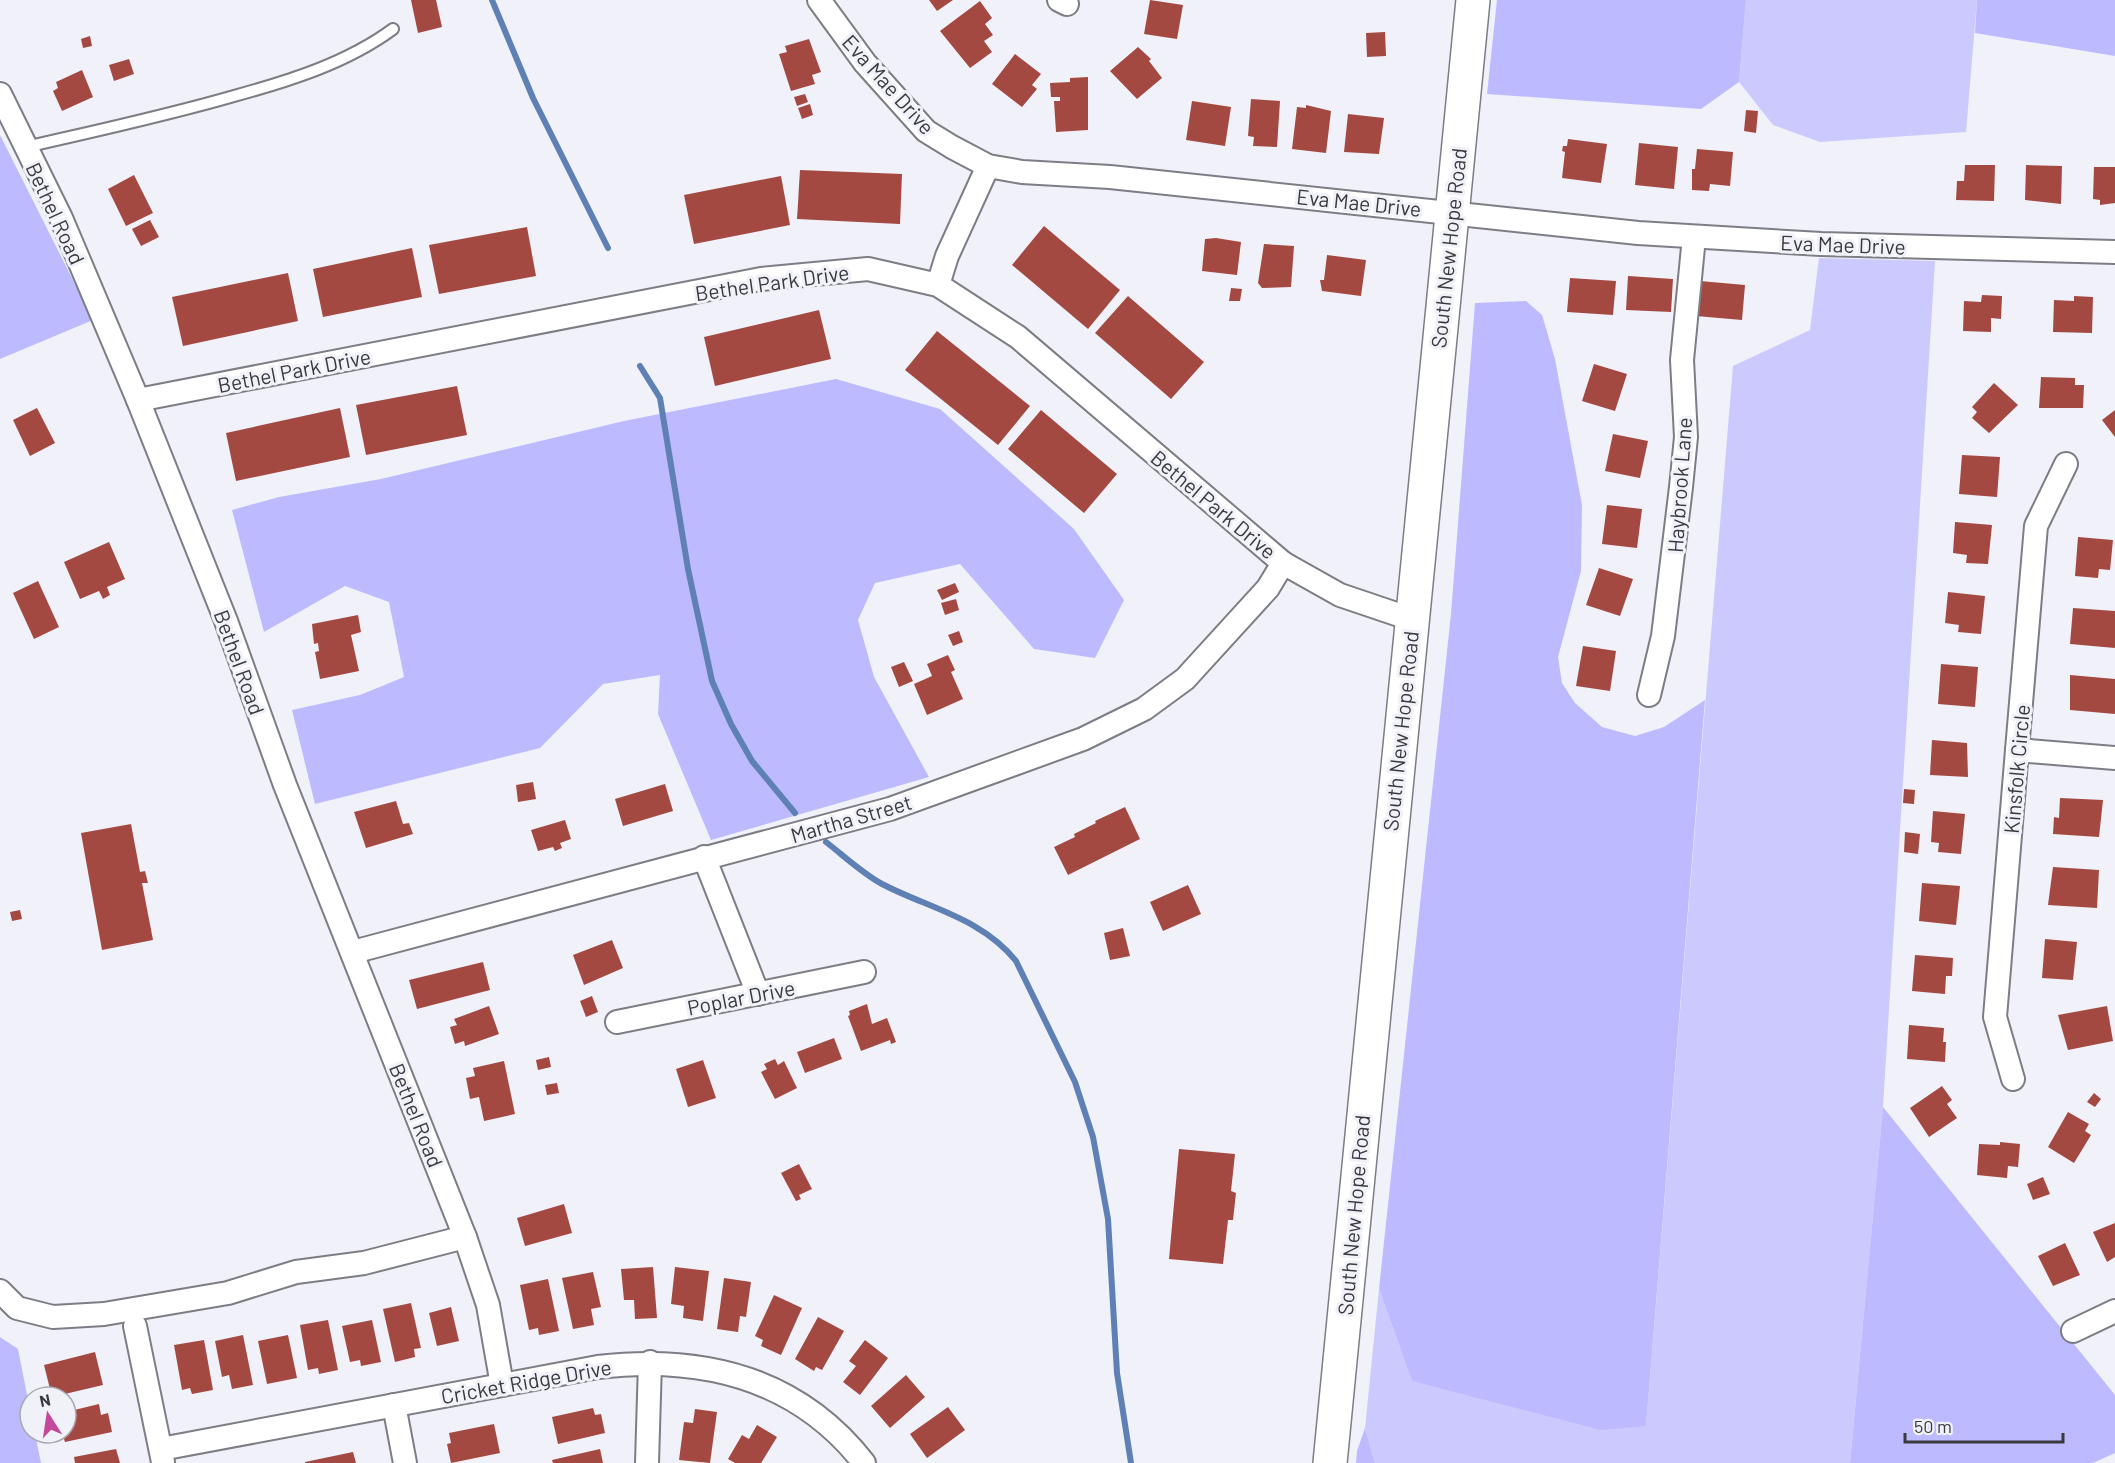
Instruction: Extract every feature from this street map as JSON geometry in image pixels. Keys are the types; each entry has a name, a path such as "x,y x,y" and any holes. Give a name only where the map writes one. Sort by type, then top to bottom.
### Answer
{"main road":[{"name":"South New Hope Road","path":"1330,1463 1473,0"}],"street":[{"name":"Eva Mae Drive","path":"819,0 865,63 926,131 988,166 1022,172 1110,177 1638,233 1833,245 2115,252"},
{"name":"Bethel Road","path":"0,94 61,218 138,400 222,611 285,785 465,1237 488,1305 502,1385"},
{"path":"938,285 947,256 988,166"},
{"name":"Haybrook Lane","path":"1649,695 1663,636 1682,487 1686,437 1682,360 1694,237"},
{"name":"Bethel Park Drive","path":"138,400 761,279 868,269 938,285 1018,338 1283,563 1340,596 1411,620"},
{"name":"Kinsfolk Circle","path":"2013,1079 1995,1017 2036,526 2066,464"},
{"name":"Martha Street","path":"353,952 890,809 1083,739 1144,709 1185,679 1207,658 1268,588 1283,563"},
{"path":"2017,750 2115,758"},
{"path":"704,857 758,994"},
{"name":"Poplar Drive","path":"617,1022 864,972"},
{"path":"0,1291 18,1308 53,1317 104,1314 228,1293 296,1272 364,1263 465,1237"},
{"path":"2073,1331 2115,1311"},
{"path":"135,1326 162,1456"},
{"path":"647,1463 650,1362"},
{"name":"Cricket Ridge Drive","path":"162,1456 394,1405 598,1367 650,1362 725,1371 779,1392 823,1421 846,1441 864,1463"},
{"path":"394,1405 405,1463"}],"lane":[{"path":"26,147 176,113 268,87 371,46 393,29"}],"shaded area":[{"path":"1497,0 1746,0 1739,82 1701,109 1487,94"},
{"path":"1746,0 1977,0 1966,132 1820,142 1773,125 1739,82"},
{"path":"1977,0 2115,0 2115,56 1975,33"},
{"path":"0,135 93,320 0,359"},
{"path":"1819,258 1935,261 1883,1107 1850,1463 1375,1463 1365,1428 1379,1289 1412,1381 1646,1426 1733,366 1810,330"},
{"path":"1526,301 1542,315 1555,359 1582,505 1581,571 1558,657 1562,683 1575,703 1602,727 1635,736 1664,727 1705,700 1646,1426 1601,1430 1412,1381 1379,1289 1451,614 1475,303"},
{"path":"836,379 940,409 1074,529 1124,600 1095,658 1034,649 960,564 875,583 858,620 874,677 929,777 711,840 658,714 660,675 603,684 540,748 315,804 292,710 360,695 404,677 389,602 345,586 264,632 232,510 279,497 381,479 624,421"},
{"path":"1883,1107 2115,1395 2115,1453 2093,1463 1850,1463"},
{"path":"0,1337 18,1349 25,1385 18,1385 18,1445 37,1445 41,1463 0,1463"},
{"path":"1365,1428 1375,1463 1356,1463 1357,1451"}],"building":[{"path":"411,0 436,0 442,27 418,33"},
{"path":"929,0 953,0 937,11"},
{"path":"1150,0 1183,5 1177,39 1144,34"},
{"path":"980,1 992,18 985,24 993,35 984,41 992,52 970,68 940,31"},
{"path":"1385,32 1386,56 1367,57 1366,33"},
{"path":"90,36 92,46 83,48 81,39"},
{"path":"809,39 821,72 812,75 815,84 791,91 779,54 787,52 785,46"},
{"path":"1138,47 1151,59 1149,61 1162,78 1137,99 1110,71"},
{"path":"1015,54 1041,74 1032,85 1037,89 1022,107 992,84"},
{"path":"129,59 134,74 114,81 109,65"},
{"path":"82,70 93,97 62,111 53,91 58,88 56,82"},
{"path":"1088,77 1088,130 1056,132 1054,101 1060,101 1060,97 1051,97 1050,83 1070,82 1070,78"},
{"path":"805,94 808,102 797,106 794,97"},
{"path":"1251,99 1280,101 1277,147 1253,146 1254,137 1248,136"},
{"path":"1192,101 1231,107 1225,146 1186,140"},
{"path":"810,104 813,115 802,119 798,108"},
{"path":"1306,105 1331,111 1326,153 1292,149 1297,107 1306,108"},
{"path":"1746,110 1758,111 1756,133 1744,131"},
{"path":"1348,114 1384,118 1379,154 1344,152"},
{"path":"1568,139 1607,144 1601,183 1562,178 1565,152 1562,151 1563,146 1567,146"},
{"path":"1639,143 1678,147 1674,189 1635,185"},
{"path":"1697,149 1733,152 1730,186 1710,184 1709,191 1692,190 1692,169 1695,169"},
{"path":"1965,165 1995,165 1994,201 1956,200 1957,181 1964,181"},
{"path":"2026,165 2062,166 2061,204 2025,200"},
{"path":"2094,167 2115,167 2115,203 2100,205 2100,200 2093,199"},
{"path":"800,170 902,174 900,224 797,219"},
{"path":"134,175 153,213 126,226 108,189"},
{"path":"781,176 790,225 694,244 684,195"},
{"path":"150,220 159,237 141,246 132,229"},
{"path":"1044,226 1120,290 1088,329 1012,265"},
{"path":"527,227 536,276 439,294 429,245"},
{"path":"1216,238 1241,242 1237,275 1202,271 1205,239"},
{"path":"1264,244 1294,246 1291,287 1262,288 1258,283"},
{"path":"412,248 422,297 323,317 313,269"},
{"path":"1327,255 1366,260 1361,296 1322,291 1320,280 1324,280"},
{"path":"288,273 298,321 183,346 172,297"},
{"path":"1628,276 1673,279 1671,312 1626,310"},
{"path":"1570,278 1616,281 1613,315 1567,312"},
{"path":"1700,281 1745,285 1742,320 1696,316"},
{"path":"1231,288 1242,289 1240,301 1229,301"},
{"path":"1982,295 2002,296 2001,319 1991,318 1991,332 1963,331 1964,301 1981,302"},
{"path":"1128,296 1204,362 1171,399 1095,333"},
{"path":"2074,296 2093,297 2092,333 2053,332 2054,300 2074,301"},
{"path":"819,310 831,359 715,386 704,337"},
{"path":"937,331 1030,406 998,445 905,370"},
{"path":"1594,364 1627,374 1615,411 1582,401"},
{"path":"2041,377 2075,378 2075,385 2084,385 2083,408 2039,408"},
{"path":"1994,383 2018,405 1989,433 1972,418 1977,412 1972,407"},
{"path":"457,386 467,435 366,455 356,405"},
{"path":"37,408 55,443 30,456 13,420"},
{"path":"340,408 350,457 236,481 226,433"},
{"path":"1041,410 1117,474 1084,513 1008,449"},
{"path":"2115,410 2115,437 2102,420"},
{"path":"1613,434 1648,441 1640,478 1605,471"},
{"path":"1962,455 2000,457 1997,497 1959,494"},
{"path":"1607,505 1642,509 1637,548 1602,544"},
{"path":"1955,522 1992,525 1988,564 1966,563 1967,555 1953,553"},
{"path":"2078,537 2113,540 2110,570 2099,569 2098,578 2075,576"},
{"path":"109,542 125,579 107,587 110,595 103,599 99,591 80,599 64,562"},
{"path":"1599,568 1633,579 1620,616 1586,605"},
{"path":"38,581 59,627 34,639 13,593"},
{"path":"955,583 959,592 942,600 937,590"},
{"path":"1948,592 1985,596 1981,634 1958,632 1959,625 1945,623"},
{"path":"956,599 959,610 945,615 941,603"},
{"path":"2073,608 2115,611 2115,648 2070,644"},
{"path":"358,615 361,632 351,635 359,671 320,679 315,652 319,651 318,643 314,644 312,624"},
{"path":"959,631 963,642 953,646 948,635"},
{"path":"1583,646 1616,651 1610,691 1576,686"},
{"path":"948,655 955,670 951,672 963,699 927,715 914,684 932,676 927,664"},
{"path":"904,662 913,681 899,687 891,667"},
{"path":"1941,664 1978,667 1975,707 1938,704"},
{"path":"2070,675 2115,679 2115,714 2070,710"},
{"path":"1932,740 1967,743 1968,777 1930,775"},
{"path":"533,782 536,799 518,802 516,785"},
{"path":"665,784 673,811 623,826 615,799"},
{"path":"1904,789 1915,790 1914,804 1903,803"},
{"path":"2060,798 2103,800 2099,837 2053,834 2054,817 2059,818"},
{"path":"396,801 403,824 409,823 413,834 366,848 354,812"},
{"path":"1125,807 1140,839 1068,875 1054,847 1075,837 1074,834 1096,823 1095,821"},
{"path":"1933,811 1965,814 1961,854 1938,852 1939,843 1931,842"},
{"path":"565,820 571,839 560,843 562,848 555,851 553,847 538,851 531,830"},
{"path":"131,824 140,872 145,871 148,883 142,883 153,940 102,950 81,833"},
{"path":"1905,832 1920,834 1918,854 1904,852"},
{"path":"2053,867 2099,870 2097,908 2048,905"},
{"path":"1922,883 1960,886 1956,925 1919,921"},
{"path":"1188,885 1201,914 1163,931 1150,902"},
{"path":"20,910 22,919 12,921 10,912"},
{"path":"1123,928 1130,956 1110,960 1104,933"},
{"path":"2045,939 2077,942 2073,980 2042,978"},
{"path":"612,940 623,968 584,985 573,955"},
{"path":"1915,955 1953,958 1952,976 1946,976 1945,994 1912,991"},
{"path":"483,962 490,990 417,1009 409,980"},
{"path":"592,996 598,1012 586,1017 580,1001"},
{"path":"867,1004 872,1024 887,1018 896,1042 891,1044 890,1040 861,1051 848,1016 849,1011"},
{"path":"489,1006 499,1034 465,1046 464,1041 455,1044 450,1027 457,1025 454,1019"},
{"path":"2107,1006 2113,1041 2068,1050 2058,1015"},
{"path":"1909,1025 1944,1028 1945,1062 1907,1059"},
{"path":"834,1038 842,1059 805,1073 797,1052"},
{"path":"549,1057 551,1067 538,1070 536,1060"},
{"path":"775,1059 778,1065 784,1061 797,1088 775,1099 761,1072 767,1069 764,1064"},
{"path":"703,1060 716,1098 688,1107 676,1069"},
{"path":"504,1061 515,1114 484,1121 479,1097 470,1099 466,1078 475,1076 473,1068"},
{"path":"557,1083 559,1093 547,1095 545,1085"},
{"path":"1942,1086 1952,1100 1947,1104 1957,1118 1929,1137 1910,1108"},
{"path":"2094,1093 2101,1099 2095,1107 2087,1102"},
{"path":"2068,1112 2089,1124 2085,1131 2091,1135 2074,1163 2048,1147"},
{"path":"2000,1142 2020,1144 2018,1167 2008,1166 2007,1178 1977,1175 1979,1144 2000,1145"},
{"path":"1179,1149 1235,1154 1231,1191 1236,1193 1233,1220 1228,1220 1223,1264 1169,1259"},
{"path":"799,1164 812,1189 799,1195 801,1199 796,1201 781,1173"},
{"path":"2043,1177 2050,1194 2033,1200 2027,1184"},
{"path":"564,1204 572,1233 525,1246 517,1218"},
{"path":"2115,1223 2115,1257 2107,1262 2093,1232"},
{"path":"2065,1243 2080,1275 2053,1286 2038,1256"},
{"path":"653,1267 657,1318 635,1319 634,1300 624,1300 621,1269"},
{"path":"675,1267 709,1271 703,1321 683,1318 684,1306 671,1304"},
{"path":"593,1272 601,1307 591,1309 594,1325 573,1329 562,1278"},
{"path":"724,1278 751,1282 746,1317 740,1316 738,1332 717,1329"},
{"path":"548,1279 559,1331 539,1335 538,1328 529,1330 520,1285"},
{"path":"774,1295 802,1308 781,1355 761,1346 763,1340 755,1336"},
{"path":"411,1303 421,1348 414,1349 415,1357 395,1362 383,1309"},
{"path":"451,1307 459,1341 437,1346 429,1313"},
{"path":"818,1317 844,1331 822,1370 816,1367 814,1371 795,1359"},
{"path":"328,1320 338,1370 319,1374 318,1368 308,1370 300,1325"},
{"path":"372,1320 381,1362 361,1366 360,1360 350,1362 342,1326"},
{"path":"243,1335 253,1385 232,1389 229,1375 222,1377 215,1341"},
{"path":"288,1335 297,1378 267,1384 258,1341"},
{"path":"204,1340 213,1390 192,1394 190,1388 182,1390 174,1345"},
{"path":"865,1340 888,1358 860,1395 843,1382 856,1366 849,1361"},
{"path":"95,1352 103,1385 78,1391 78,1385 49,1385 44,1365"},
{"path":"906,1375 925,1397 890,1428 871,1406"},
{"path":"99,1404 101,1415 108,1413 112,1432 78,1439 78,1409"},
{"path":"948,1407 965,1430 927,1458 910,1434"},
{"path":"593,1408 595,1415 601,1414 605,1433 558,1444 552,1417"},
{"path":"695,1409 717,1412 710,1463 679,1460 684,1422 693,1423"},
{"path":"494,1424 500,1453 451,1463 447,1444 451,1443 449,1433"},
{"path":"757,1425 777,1437 761,1463 735,1463 728,1459 742,1435 749,1439"},
{"path":"116,1449 120,1463 75,1463 74,1457"},
{"path":"600,1449 603,1463 553,1463 552,1460"},
{"path":"353,1452 356,1463 305,1463 305,1462"}],"waterway":[{"path":"492,0 533,98 608,248"},
{"path":"640,366 660,398 688,569 712,681 731,724 752,761 795,813"},
{"path":"826,842 860,870 882,884 954,915 987,934 1016,961 1075,1082 1093,1137 1108,1219 1117,1373 1131,1463"}]}
